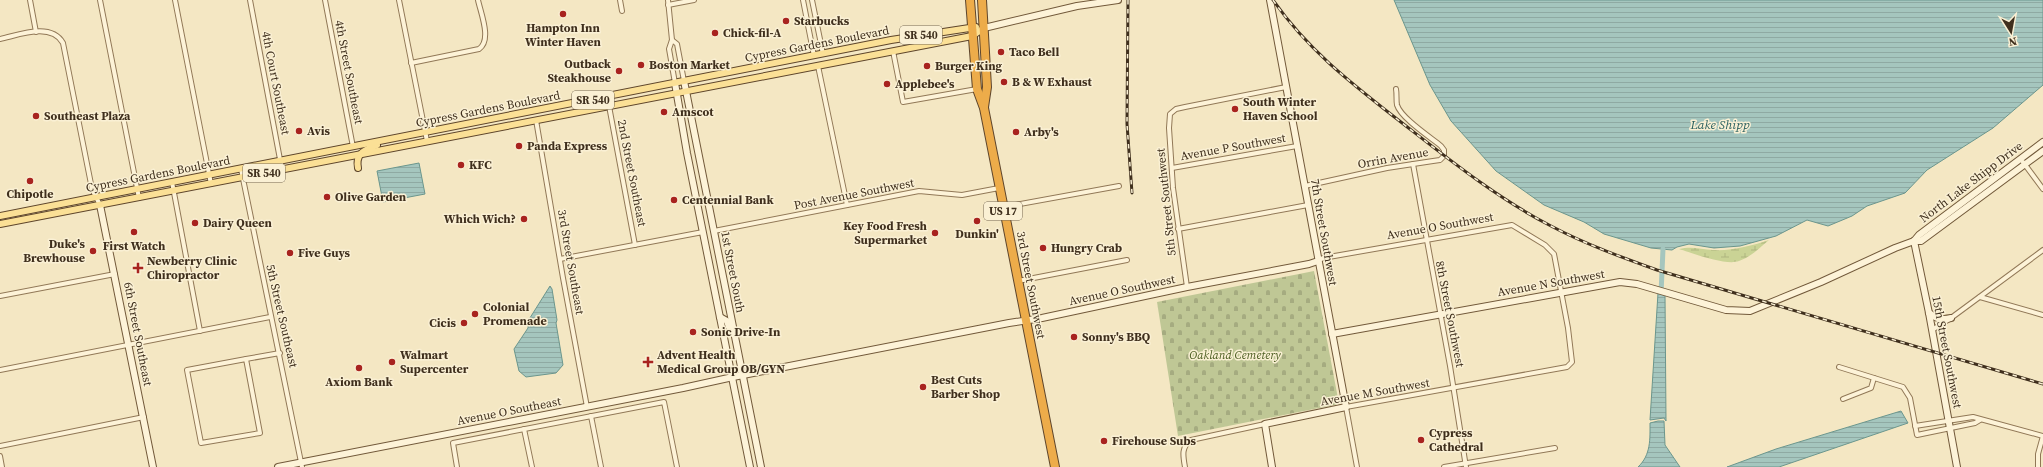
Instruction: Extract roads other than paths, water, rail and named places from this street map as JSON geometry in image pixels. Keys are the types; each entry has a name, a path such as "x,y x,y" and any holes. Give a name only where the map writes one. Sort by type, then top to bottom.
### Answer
{"highway":[{"name":"US 17","path":"970,0 972,36"},
{"name":"US 17","path":"982,0 984,28"},
{"name":"3rd Street Southwest","path":"984,28 987,87 984,108"},
{"name":"3rd Street Southwest","path":"972,36 977,89 984,108 1055,467"}],"main road":[{"name":"Cypress Gardens Boulevard","path":"0,216 822,54 971,26 984,28"},
{"name":"Cypress Gardens Boulevard","path":"0,224 972,36 984,28"},
{"path":"573,113 578,109 602,103 604,97"},
{"path":"536,120 573,104"},
{"path":"358,168 357,162 359,155 364,150 388,140"},
{"path":"326,161 353,147"},
{"path":"0,224 8,219 37,213 51,207"}],"street":[{"path":"30,0 36,32"},
{"path":"100,0 139,198"},
{"path":"175,0 211,184"},
{"name":"4th Court Southeast","path":"250,0 282,170"},
{"name":"4th Street Southeast","path":"325,0 353,147"},
{"path":"398,0 427,141"},
{"path":"411,63 479,49 482,47 485,36 478,0"},
{"path":"620,0 622,11"},
{"path":"675,83 669,49 672,40 668,2 694,0"},
{"path":"803,0 814,56"},
{"path":"812,0 822,54"},
{"path":"984,28 1077,6 1118,0"},
{"path":"1265,0 1272,10"},
{"name":"7th Street Southwest","path":"1270,0 1357,467"},
{"path":"0,39 36,32 53,33 61,39 65,46 92,189 100,205"},
{"path":"672,40 677,44 684,81"},
{"path":"894,51 903,102 977,89"},
{"path":"818,66 847,205"},
{"name":"1st Street South","path":"684,81 761,467"},
{"name":"1st Street South","path":"675,83 750,467"},
{"name":"5th Street Southwest","path":"1187,287 1178,229 1172,168 1169,128 1170,114 1176,109 1286,87"},
{"name":"Orrin Avenue","path":"1305,186 1440,160 1444,156 1444,150 1400,110 1397,104 1396,89"},
{"name":"2nd Street Southeast","path":"609,106 635,245"},
{"name":"3rd Street Southeast","path":"536,120 587,407"},
{"name":"North Lake Shipp Drive","path":"1914,241 1919,235 2043,142"},
{"name":"Avenue P Southwest","path":"1172,168 1297,146"},
{"name":"North Lake Shipp Drive","path":"1771,304 1914,241 1921,241 2043,151"},
{"path":"2021,159 2043,189"},
{"name":"8th Street Southwest","path":"1414,164 1466,465"},
{"name":"5th Street Southeast","path":"241,169 270,317 280,353 302,465"},
{"path":"172,182 200,330"},
{"path":"1003,208 1119,186"},
{"name":"Post Avenue Southwest","path":"714,231 919,191 962,195 999,188"},
{"path":"1178,229 1308,204"},
{"name":"6th Street Southeast","path":"100,205 130,344 153,467"},
{"name":"Avenue O Southwest","path":"743,375 1309,264 1323,258 1505,225 1517,226 1545,245 1554,254 1561,292"},
{"path":"560,259 703,232"},
{"name":"15th Street Southwest","path":"1914,241 1929,313 1957,467"},
{"path":"1932,330 1952,318 2043,250"},
{"path":"1018,281 1127,260"},
{"path":"0,296 115,274"},
{"name":"Avenue N Southwest","path":"1332,334 1620,282 1632,283 1726,310 1738,312 1750,311 1771,304"},
{"name":"Avenue M Southwest","path":"1185,467 1183,451 1186,444 1195,438 1346,407 1454,389 1570,366 1572,362 1568,328 1561,292"},
{"path":"1980,297 2043,315"},
{"path":"1929,313 1936,318 1943,320 1952,318"},
{"path":"0,370 270,317"},
{"path":"720,317 727,321 736,341"},
{"path":"246,359 260,433 201,444 187,370 246,359 280,353"},
{"path":"1839,367 1899,385 1907,392 1917,435 1975,423 1980,420"},
{"name":"Avenue O Southeast","path":"278,467 302,465 743,375"},
{"path":"1843,399 1871,388 1874,378"},
{"path":"457,467 453,443 664,402 677,467"},
{"path":"591,416 602,467"},
{"path":"0,446 144,417"},
{"path":"1915,426 1973,417 2043,436 2038,454 2038,467"},
{"path":"1265,424 1272,467"},
{"path":"524,429 532,467"},
{"path":"1444,467 1466,465 1555,448"},
{"path":"0,456 2,467"}],"water":[{"name":"Lake Shipp","path":"1394,0 2043,0 2043,85 1993,128 1927,170 1905,193 1867,206 1852,216 1828,226 1807,220 1776,236 1740,246 1714,248 1689,244 1672,250 1651,248 1604,234 1584,222 1544,205 1496,171 1451,121 1430,85"},
{"path":"419,163 425,194 383,202 377,171"},
{"path":"550,286 552,289 563,365 556,373 526,377 519,371 514,349 528,328 528,321"},
{"path":"1658,293 1665,295 1666,421 1664,418 1650,420"},
{"path":"1901,411 1908,423 1779,467 1727,467 1776,449"},
{"path":"1664,421 1665,445 1680,467 1638,467 1648,452 1650,441 1650,423"}],"waterway":[{"path":"1661,294 1663,249"}],"railway":[{"path":"1128,0 1127,124 1132,193"},
{"path":"1273,0 1286,18 1315,50 1363,92 1452,162 1530,215 1564,233 1603,250 1657,270 2043,384"}],"place":[{"name":"Hampton Inn Winter Haven","path":"563,14"},
{"name":"Starbucks","path":"786,21"},
{"name":"Chick-fil-A","path":"715,33"},
{"name":"Taco Bell","path":"1001,52"},
{"name":"Boston Market","path":"641,65"},
{"name":"Burger King","path":"927,66"},
{"name":"Outback Steakhouse","path":"619,71"},
{"name":"B & W Exhaust","path":"1004,82"},
{"name":"Applebee's","path":"887,84"},
{"name":"South Winter Haven School","path":"1235,109"},
{"name":"Amscot","path":"664,112"},
{"name":"Southeast Plaza","path":"36,116"},
{"name":"Avis","path":"299,131"},
{"name":"Arby's","path":"1016,132"},
{"name":"Panda Express","path":"519,146"},
{"name":"KFC","path":"461,165"},
{"name":"Chipotle","path":"30,181"},
{"name":"Olive Garden","path":"327,197"},
{"name":"Centennial Bank","path":"674,200"},
{"name":"Which Wich?","path":"524,219"},
{"name":"Dunkin'","path":"977,221"},
{"name":"Dairy Queen","path":"195,223"},
{"name":"First Watch","path":"134,232"},
{"name":"Key Food Fresh Supermarket","path":"935,233"},
{"name":"Hungry Crab","path":"1043,248"},
{"name":"Duke's Brewhouse","path":"93,251"},
{"name":"Five Guys","path":"290,253"},
{"name":"Newberry Clinic Chiropractor","path":"138,268"},
{"name":"Colonial Promenade","path":"475,314"},
{"name":"Cicis","path":"464,323"},
{"name":"Sonic Drive-In","path":"693,332"},
{"name":"Sonny's BBQ","path":"1074,337"},
{"name":"Walmart Supercenter","path":"392,362"},
{"name":"Advent Health Medical Group OB/GYN","path":"648,362"},
{"name":"Axiom Bank","path":"359,368"},
{"name":"Best Cuts Barber Shop","path":"923,387"},
{"name":"Cypress Cathedral","path":"1421,440"},
{"name":"Firehouse Subs","path":"1104,441"}],"park label":[{"name":"Oakland Cemetery","path":"1235,355"}]}
